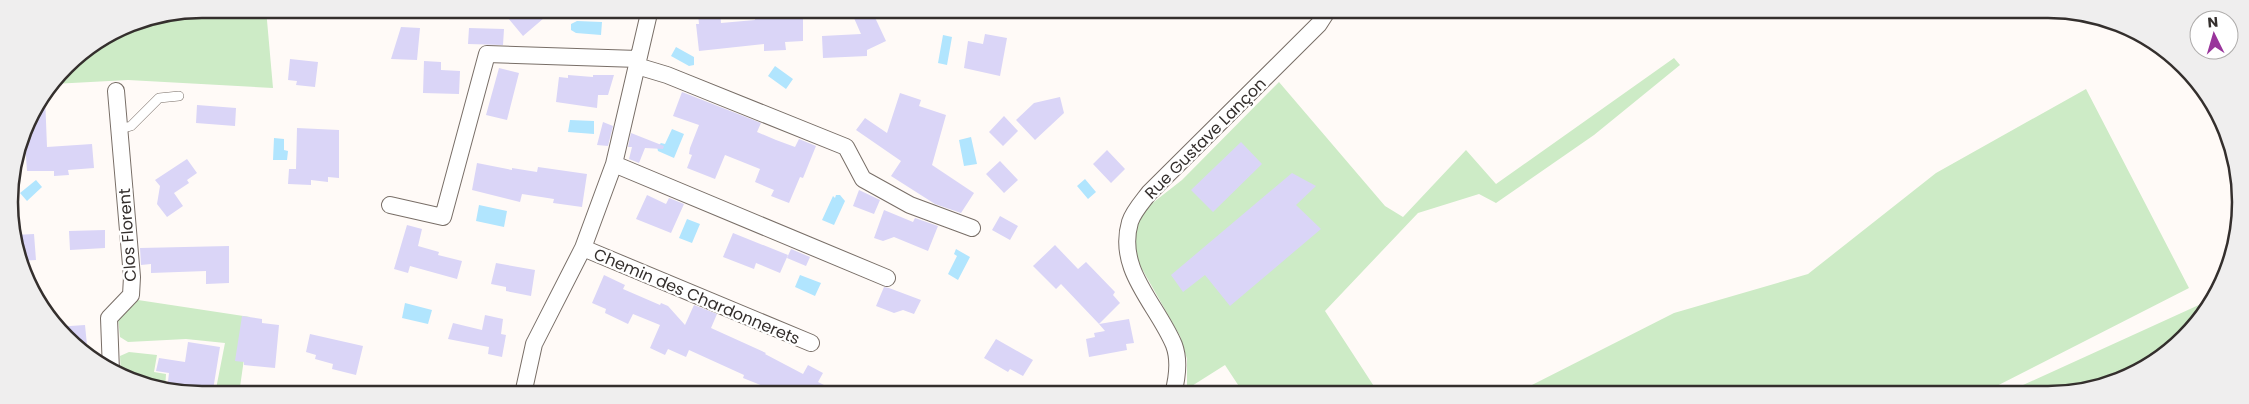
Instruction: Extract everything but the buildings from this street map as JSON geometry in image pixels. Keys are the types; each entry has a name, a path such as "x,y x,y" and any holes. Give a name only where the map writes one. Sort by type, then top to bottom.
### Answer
{"street":[{"path":"525,386 534,344 583,248 614,164 648,18"},
{"name":"Rue Gustave Lançon","path":"1176,386 1178,375 1174,346 1131,268 1126,244 1131,220 1149,193 1323,18"},
{"path":"390,204 443,217 487,54 638,63 846,147 863,179 910,205 972,228"},
{"name":"Clos Florent","path":"111,362 109,318 131,295 132,277 116,91"},
{"path":"614,164 887,278"},
{"name":"Chemin des Chardonnerets","path":"583,248 811,343"}],"lane":[{"path":"120,129 131,126 159,98 179,96"}],"green space":[{"path":"190,18 267,18 273,88 128,80 60,84 80,63 99,49 143,27 166,21"},
{"path":"1674,58 1680,65 1594,135 1496,203 1479,194 1418,213 1325,311 1374,386 1239,386 1225,365 1192,386 1187,386 1187,359 1180,336 1133,253 1132,219 1182,180 1279,82 1385,206 1403,217 1466,150 1496,184"},
{"path":"2086,89 2189,288 1997,386 1530,386 1674,313 1808,274 1936,173"},
{"path":"138,300 250,317 240,386 217,386 225,343 186,339 128,342 120,337 118,318"},
{"path":"2200,304 2186,324 2169,341 2129,367 2106,377 2083,383 2059,386 2021,386"},
{"path":"129,352 157,355 154,372 166,374 165,383 143,377 121,367 120,356"}],"water":[{"path":"577,21 602,22 601,35 576,33 571,30 571,24"},
{"path":"943,35 952,37 947,65 938,63"},
{"path":"676,47 694,57 694,65 689,66 671,56"},
{"path":"775,66 793,79 786,89 768,76"},
{"path":"570,120 594,121 594,134 568,132"},
{"path":"672,129 684,134 674,158 658,151 657,147 661,143 665,144"},
{"path":"971,137 977,164 964,166 959,140"},
{"path":"274,138 284,139 284,150 288,151 287,160 273,160"},
{"path":"1085,179 1096,192 1088,199 1077,186"},
{"path":"36,180 42,187 27,201 20,193"},
{"path":"836,195 840,195 845,201 834,225 822,220 833,196 835,198"},
{"path":"479,205 507,211 504,227 476,221"},
{"path":"687,219 700,224 692,243 679,238"},
{"path":"956,249 970,257 958,280 948,274 957,256 954,254"},
{"path":"800,275 821,283 815,296 795,287"},
{"path":"405,303 432,310 428,324 402,318"}]}
